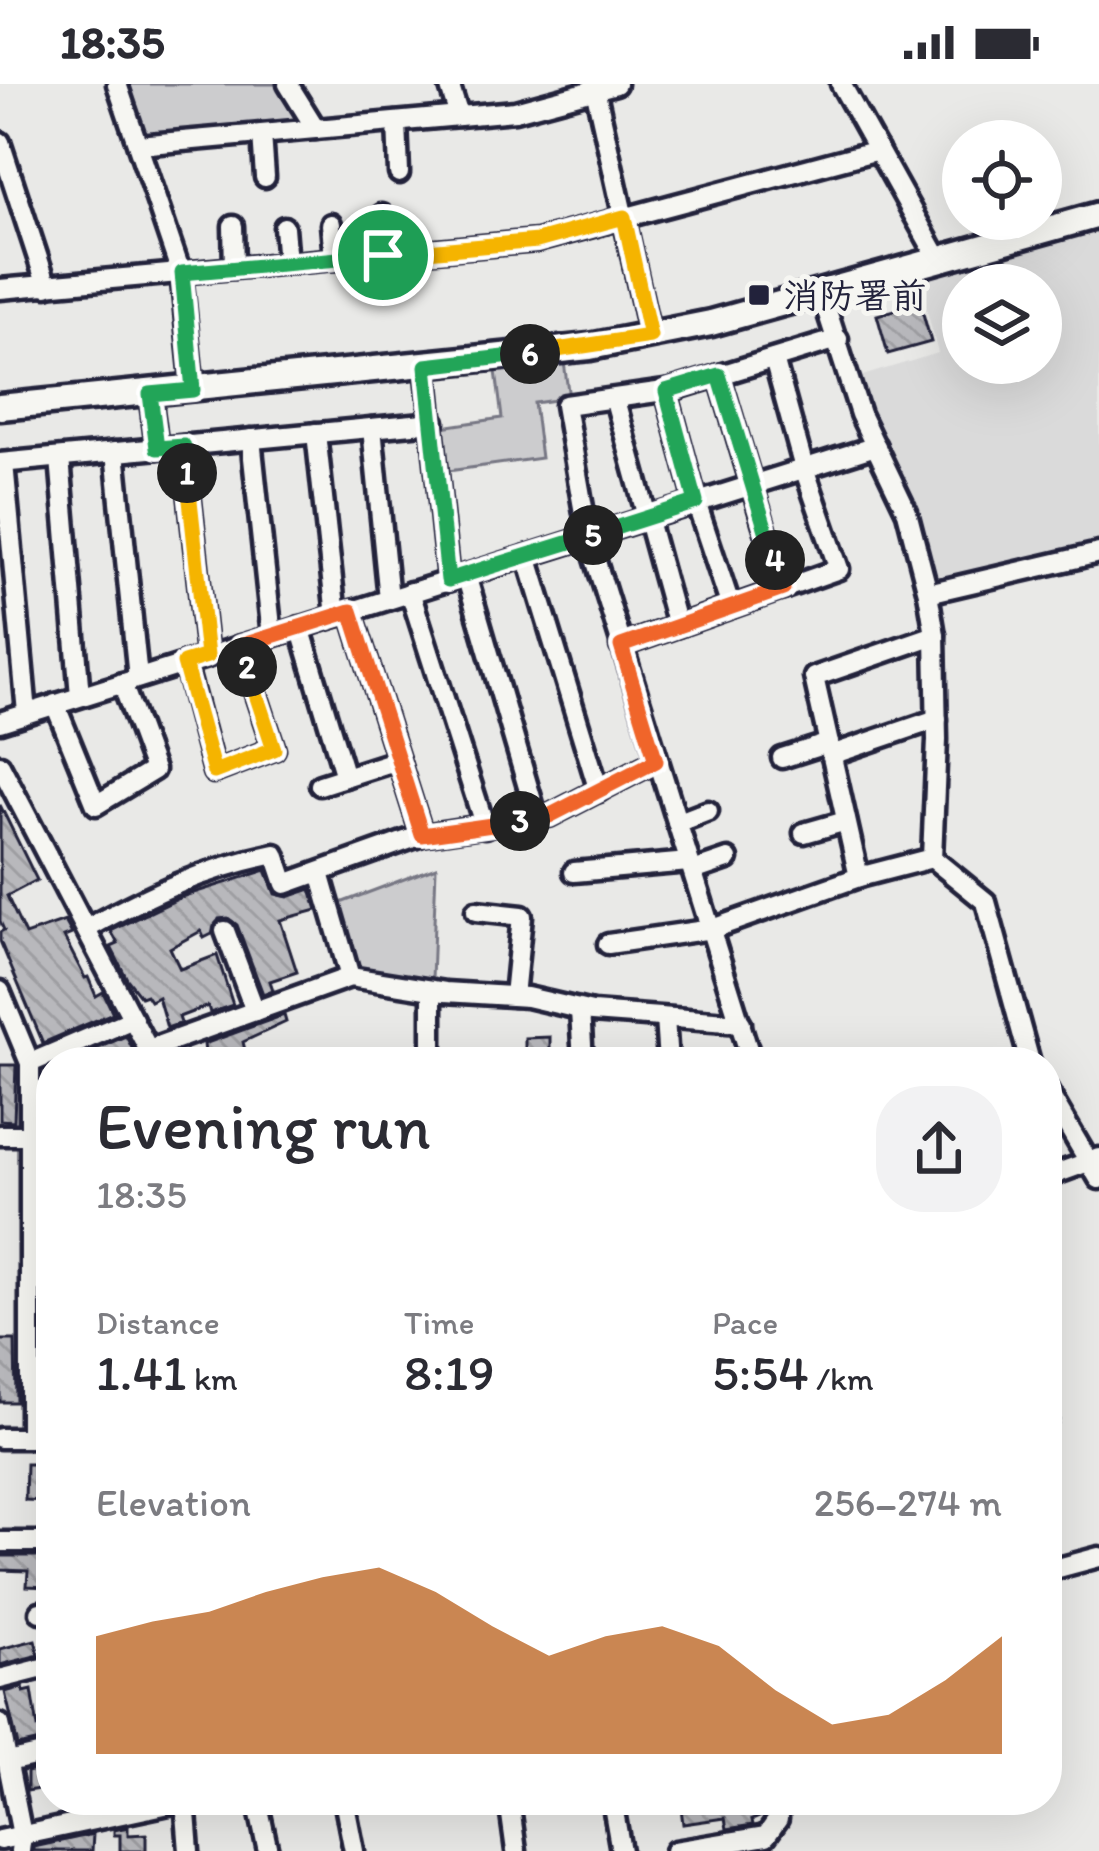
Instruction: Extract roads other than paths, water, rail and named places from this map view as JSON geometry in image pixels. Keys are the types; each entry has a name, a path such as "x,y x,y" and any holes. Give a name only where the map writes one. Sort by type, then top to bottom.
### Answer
{"main road":[{"path":"0,407 426,366 650,336 1099,214"}],"street":[{"path":"116,84 182,273 193,390"},
{"path":"288,84 316,129"},
{"path":"449,84 459,116"},
{"path":"138,146 515,111 616,84"},
{"path":"841,84 939,260"},
{"path":"595,87 650,336"},
{"path":"397,122 399,173"},
{"path":"262,134 265,178"},
{"path":"0,142 47,286"},
{"path":"0,289 537,241 878,150"},
{"path":"382,215 383,255"},
{"path":"331,224 334,259"},
{"path":"233,226 234,268"},
{"path":"284,227 287,263"},
{"path":"821,292 860,414 907,512 928,593 935,635 937,718 932,858"},
{"path":"748,1047 588,536 565,405 666,391 838,339"},
{"path":"621,646 839,569 774,359"},
{"path":"426,366 457,578 537,818"},
{"path":"719,375 783,589"},
{"path":"666,391 731,607"},
{"path":"150,394 157,448"},
{"path":"614,400 677,626"},
{"path":"27,713 2,463 434,422"},
{"path":"372,428 389,599"},
{"path":"316,433 343,614 422,835"},
{"path":"251,439 272,636"},
{"path":"184,446 207,656"},
{"path":"0,722 876,446"},
{"path":"55,704 96,805 154,770 130,681 115,452"},
{"path":"60,458 80,696"},
{"path":"928,593 1099,553"},
{"path":"526,556 599,790"},
{"path":"410,592 484,827"},
{"path":"300,627 345,777"},
{"path":"859,878 814,677 935,635"},
{"path":"184,663 214,772 274,749 240,646"},
{"path":"782,758 937,718"},
{"path":"320,784 398,760"},
{"path":"88,928 164,887 236,862 275,854 285,884 422,835 537,818 656,761"},
{"path":"0,765 148,1047"},
{"path":"677,823 708,811"},
{"path":"804,833 846,821"},
{"path":"608,944 712,929 932,858"},
{"path":"932,858 986,902 1026,1047"},
{"path":"574,872 691,867 728,859"},
{"path":"320,873 350,977"},
{"path":"476,911 522,916 514,996"},
{"path":"225,931 255,1011"},
{"path":"171,1047 350,977 514,996 580,1010 741,1023"},
{"path":"432,1047 433,990"},
{"path":"0,991 10,1037 30,1063 30,1438"},
{"path":"580,1010 582,1047"},
{"path":"664,1018 667,1047"},
{"path":"68,1047 134,1019"},
{"path":"30,1063 36,1060"},
{"path":"1062,1113 1096,1166 1062,1174"},
{"path":"0,1135 31,1135"},
{"path":"0,1438 36,1438"},
{"path":"0,1542 36,1542"},
{"path":"1062,1567 1099,1557"},
{"path":"0,1679 36,1670"},
{"path":"0,1724 21,1843"},
{"path":"4,1754 36,1753"},
{"path":"0,1840 21,1843 128,1815"},
{"path":"187,1815 189,1851"},
{"path":"260,1815 268,1851"},
{"path":"347,1815 354,1851"},
{"path":"511,1815 516,1851"},
{"path":"615,1815 621,1851"},
{"path":"675,1851 768,1844 778,1815"}],"place":[{"name":"消防署前","path":"759,295"}]}
